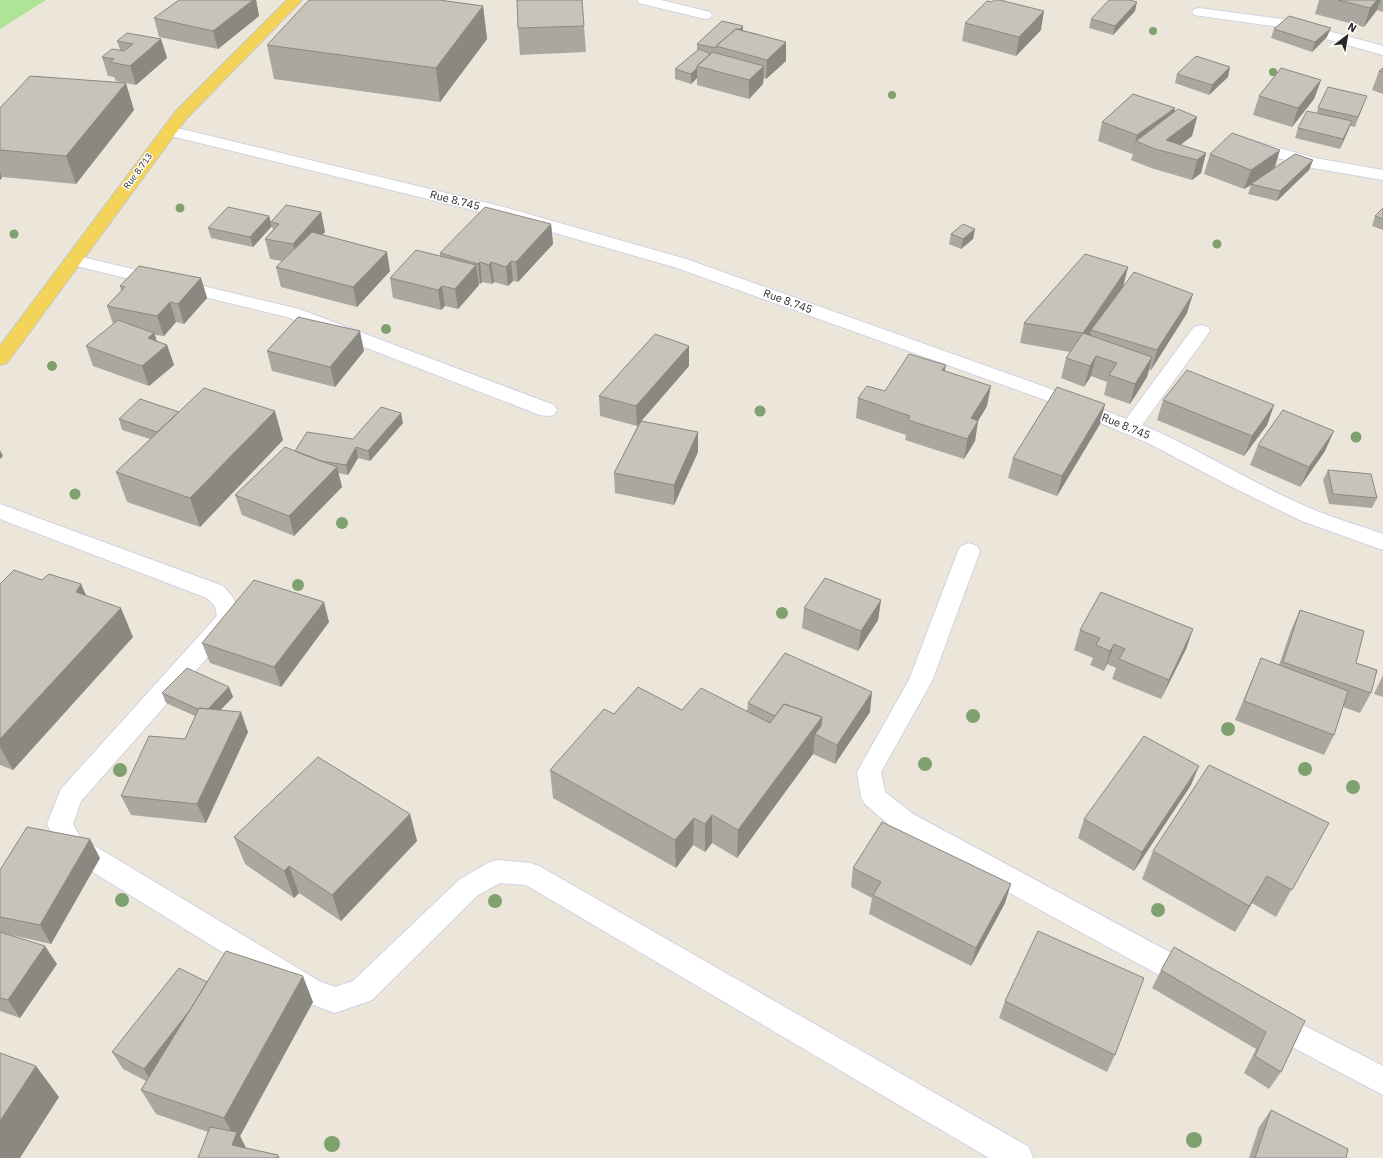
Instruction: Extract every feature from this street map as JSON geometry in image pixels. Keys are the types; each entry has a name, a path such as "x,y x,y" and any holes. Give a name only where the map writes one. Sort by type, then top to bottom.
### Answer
{"main road":[{"name":"Rue 8.713","path":"0,359 186,110 295,0"}],"street":[{"path":"644,0 704,15"},
{"path":"1199,12 1288,24 1383,51"},
{"name":"Rue 8.745","path":"169,131 494,210 680,263 1040,392 1155,438 1241,483 1309,516 1383,542"},
{"path":"1235,141 1313,162 1383,175"},
{"path":"74,260 293,313 547,410"},
{"path":"1130,428 1201,331"},
{"path":"0,510 215,592 226,603 229,618 70,796 60,824 71,845 310,991 335,1000 362,991 469,887 497,871 530,874 1018,1158"},
{"path":"970,551 920,681 869,772 874,797 904,822 1210,988"},
{"path":"1252,1011 1383,1081"}],"green space":[{"path":"0,0 46,0 0,29"}],"building":[{"path":"179,0 253,0 213,31 154,18"},
{"path":"309,0 439,0 483,6 436,68 267,45"},
{"path":"517,0 582,0 584,26 518,28"},
{"path":"994,0 1000,0 1044,11 1019,37 965,23 987,1 992,2"},
{"path":"1109,0 1130,0 1137,2 1115,26 1091,19"},
{"path":"1338,0 1377,0 1370,8"},
{"path":"1289,16 1331,28 1315,42 1274,29"},
{"path":"722,21 743,26 740,29 736,29 716,46 716,48 697,44"},
{"path":"736,29 786,42 767,60 716,46"},
{"path":"127,33 161,39 130,66 110,62 114,59 102,57 112,49 124,51 133,44 117,41"},
{"path":"699,49 711,54 697,66 691,74 675,69"},
{"path":"712,52 764,66 749,80 697,66"},
{"path":"1196,56 1230,67 1212,85 1177,74"},
{"path":"1281,68 1321,80 1298,108 1259,96"},
{"path":"30,76 126,83 66,156 0,150 0,108"},
{"path":"1328,87 1367,96 1358,117 1318,108"},
{"path":"1133,94 1175,108 1137,135 1102,122"},
{"path":"1178,109 1197,117 1166,140 1206,153 1197,160 1155,149 1136,141"},
{"path":"1307,111 1352,121 1343,139 1298,128"},
{"path":"1232,133 1280,150 1251,170 1210,154"},
{"path":"1295,154 1313,160 1280,191 1251,184"},
{"path":"286,205 321,212 293,244 265,239 279,224 271,222"},
{"path":"228,207 269,216 250,237 208,228"},
{"path":"485,207 551,224 516,262 511,261 506,267 491,262 489,265 480,262 478,264 440,253"},
{"path":"1383,208 1383,219 1375,216"},
{"path":"963,224 975,229 963,239 951,234"},
{"path":"312,232 387,252 353,287 276,267"},
{"path":"416,250 476,265 455,289 442,286 438,290 390,278"},
{"path":"1085,254 1128,267 1083,333 1024,323"},
{"path":"139,266 201,278 178,304 170,302 157,316 107,306 125,287 120,286"},
{"path":"1134,272 1193,294 1157,350 1091,330"},
{"path":"298,317 360,331 330,367 267,351"},
{"path":"118,320 154,333 148,338 167,345 142,366 86,346"},
{"path":"1083,333 1152,357 1135,384 1109,375 1117,363 1096,356 1090,366 1066,358"},
{"path":"655,334 689,346 636,406 599,396"},
{"path":"909,354 946,365 942,370 991,386 971,418 978,421 967,439 908,420 910,416 858,398 867,386 885,391"},
{"path":"1187,370 1274,405 1252,436 1163,400"},
{"path":"1057,387 1105,404 1062,476 1013,458"},
{"path":"204,388 275,411 190,498 116,472"},
{"path":"140,399 179,412 157,432 119,419"},
{"path":"381,407 401,413 368,451 356,447 346,465 320,461 295,451 307,432 353,439"},
{"path":"1283,410 1334,431 1309,467 1258,445"},
{"path":"641,421 698,432 674,485 614,473"},
{"path":"285,447 337,467 289,516 235,495"},
{"path":"1328,470 1371,474 1377,498 1333,494"},
{"path":"14,570 42,580 49,574 81,584 76,592 121,608 0,739 0,584"},
{"path":"825,578 881,600 861,631 804,608"},
{"path":"254,580 324,602 274,667 202,643"},
{"path":"1101,592 1193,629 1169,680 1119,659 1125,649 1114,644 1110,651 1096,645 1100,638 1080,630"},
{"path":"1300,610 1364,631 1356,663 1377,670 1371,693 1283,662"},
{"path":"785,653 872,692 837,745 815,734 821,726 822,717 784,704 775,716 748,703"},
{"path":"1261,658 1348,691 1334,735 1244,701"},
{"path":"187,668 229,687 208,709 198,709 162,693"},
{"path":"638,687 682,710 701,688 770,723 784,704 822,717 738,830 712,815 705,824 694,818 675,840 550,770 604,709 614,714"},
{"path":"199,708 241,712 197,804 121,796 149,736 185,739"},
{"path":"1144,736 1199,766 1142,852 1084,819"},
{"path":"318,757 410,814 332,895 289,866 284,871 234,837"},
{"path":"1209,765 1329,823 1292,890 1267,876 1249,906 1153,851"},
{"path":"882,822 1011,884 976,948 873,895 881,882 853,868"},
{"path":"27,827 90,839 40,925 0,917 0,870"},
{"path":"1038,931 1144,978 1115,1055 1005,1001"},
{"path":"0,932 45,946 8,1000 0,998"},
{"path":"1174,947 1305,1021 1281,1072 1255,1056 1266,1032 1161,970"},
{"path":"226,951 303,976 224,1118 141,1090"},
{"path":"179,968 207,982 190,1010 144,1069 112,1052"},
{"path":"0,1053 36,1066 0,1121"},
{"path":"1271,1110 1348,1149 1346,1158 1255,1158"},
{"path":"210,1127 237,1132 232,1145 278,1155 277,1158 198,1158"}]}
